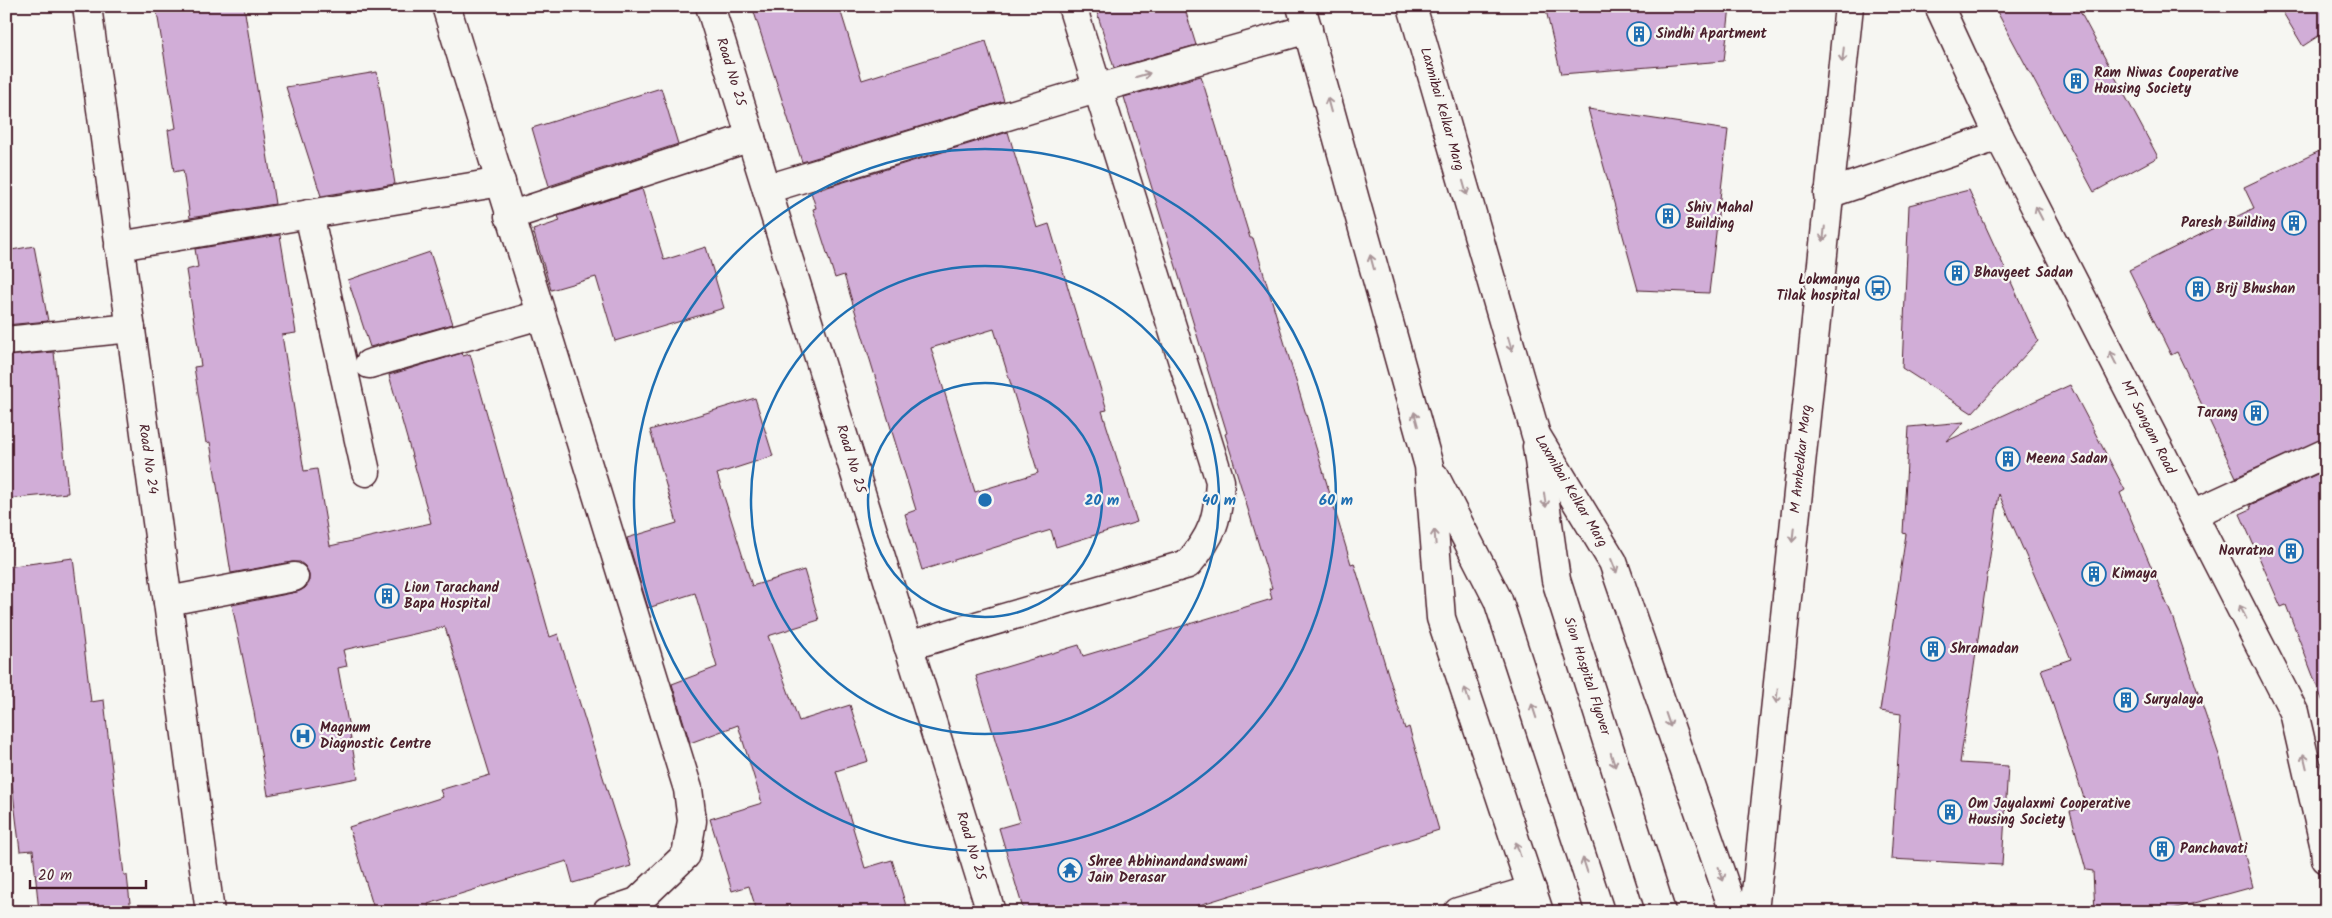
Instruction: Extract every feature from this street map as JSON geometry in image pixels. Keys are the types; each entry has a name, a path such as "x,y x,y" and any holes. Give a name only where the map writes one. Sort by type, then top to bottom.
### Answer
{"main road":[{"name":"Road No 24","path":"87,6 210,912"},
{"path":"446,6 688,789 692,821 686,855 637,902 607,912"},
{"name":"Road No 25","path":"710,6 991,912"},
{"path":"908,646 1188,564 1206,544 1218,511 1220,482 1096,89 1072,6"},
{"name":"Laxmibai Kelkar Marg","path":"1412,6 1536,435 1613,562 1734,912"},
{"name":"M Ambedkar Marg","path":"1754,912 1849,6"},
{"name":"MT Sangam Road","path":"1938,6 2000,136 2294,712 2326,848 2326,860"},
{"path":"767,189 1096,89 1305,18 1429,466 1442,618 1536,901 1458,912"},
{"path":"1828,194 2000,136"},
{"path":"510,216 751,137"},
{"path":"120,246 501,182"},
{"path":"309,214 366,472"},
{"path":"368,364 540,315"},
{"path":"6,341 131,328"},
{"name":"Sion Hospital Flyover","path":"1536,435 1556,580 1661,912"},
{"path":"2192,514 2326,452"},
{"path":"1429,466 1498,600 1600,912"},
{"path":"168,601 294,577"}],"building":[{"path":"156,6 244,6 275,204 190,218 183,170 174,172 168,130 176,128"},
{"path":"752,6 839,6 862,80 986,41 1004,101 802,162"},
{"path":"1095,6 1184,6 1196,45 1114,68"},
{"name":"Sindhi Apartment","path":"1545,6 1730,6 1724,61 1561,74"},
{"name":"Ram Niwas Cooperative Housing Society","path":"1994,6 2077,6 2158,157 2094,192"},
{"path":"2279,6 2326,6 2326,31 2303,46"},
{"path":"377,72 395,184 321,196 286,87"},
{"path":"1201,76 1250,238 1253,238 1351,564 1354,563 1405,729 1409,727 1439,830 1177,912 1024,912 999,828 1020,822 976,676 1079,645 1083,656 1272,599 1269,589 1272,588 1225,434 1227,433 1124,97"},
{"path":"661,88 678,144 549,186 532,128"},
{"name":"Shiv Mahal Building","path":"1588,109 1728,130 1709,293 1638,290"},
{"path":"1008,132 1037,228 1049,224 1107,410 1102,411 1137,522 1056,547 1051,530 922,570 905,514 916,510 844,275 835,278 813,209 816,208 811,192","holes":["994,329 1038,473 975,492 931,348"]},
{"path":"2326,148 2326,438 2236,477 2177,352 2171,355 2129,270 2254,208 2244,187"},
{"path":"642,189 664,260 706,247 724,308 615,341 596,277 551,290 533,230 560,221 558,216"},
{"name":"Bhavgeet Sadan","path":"1969,190 2038,341 1972,413 1902,368 1909,205"},
{"path":"280,235 296,333 282,335 304,471 317,469 330,546 431,523 389,375 462,353 463,356 470,354 550,637 558,634 631,866 573,883 567,861 428,904 430,912 375,912 349,827 443,797 440,790 490,775 445,627 343,650 347,666 338,668 358,778 268,795 254,712 232,605 297,592 305,588 309,583 309,575 305,566 300,562 231,573 210,442 206,443 194,367 201,366 186,270 198,267 195,249"},
{"path":"34,246 48,321 6,325 6,251"},
{"path":"430,252 453,324 370,347 348,280"},
{"path":"54,352 68,493 6,499 6,356"},
{"path":"2070,385 2125,490 2120,493 2172,616 2220,758 2253,887 2162,912 2095,912 2093,871 2086,870 2070,811 2087,807 2041,669 2071,659 1999,494 1960,763 2008,766 2002,865 1891,859 1901,714 1880,711 1906,534 1903,533 1909,427 1964,422 1947,441"},
{"path":"755,398 773,456 717,474 752,586 804,570 819,620 768,636 799,721 850,705 868,761 836,771 865,868 892,860 908,912 757,912 749,886 732,891 710,819 762,803 738,725 690,743 672,684 717,667 695,593 648,608 627,538 677,523 650,430"},
{"name":"Navratna","path":"2326,470 2326,701 2323,702 2286,605 2281,607 2240,514 2251,509 2250,505"},
{"path":"73,558 91,702 104,700 124,875 127,875 131,912 39,912 33,850 20,851 6,735 6,567"}],"place":[{"name":"Sindhi Apartment","path":"1639,34"},
{"name":"Ram Niwas Cooperative Housing Society","path":"2076,81"},
{"name":"Shiv Mahal Building","path":"1668,216"},
{"name":"Paresh Building","path":"2294,223"},
{"name":"Bhavgeet Sadan","path":"1957,273"},
{"name":"Lokmanya Tilak hospital","path":"1878,288"},
{"name":"Brij Bhushan","path":"2198,289"},
{"name":"Tarang","path":"2256,413"},
{"name":"Meena Sadan","path":"2008,459"},
{"name":"Navratna","path":"2291,551"},
{"name":"Kimaya","path":"2094,574"},
{"name":"Lion Tarachand Bapa Hospital","path":"387,596"},
{"name":"Shramadan","path":"1933,649"},
{"name":"Suryalaya","path":"2126,700"},
{"name":"Magnum Diagnostic Centre","path":"303,736"},
{"name":"Om Jayalaxmi Cooperative Housing Society","path":"1950,812"},
{"name":"Panchavati","path":"2162,849"},
{"name":"Shree Abhinandandswami Jain Derasar","path":"1070,870"}]}
